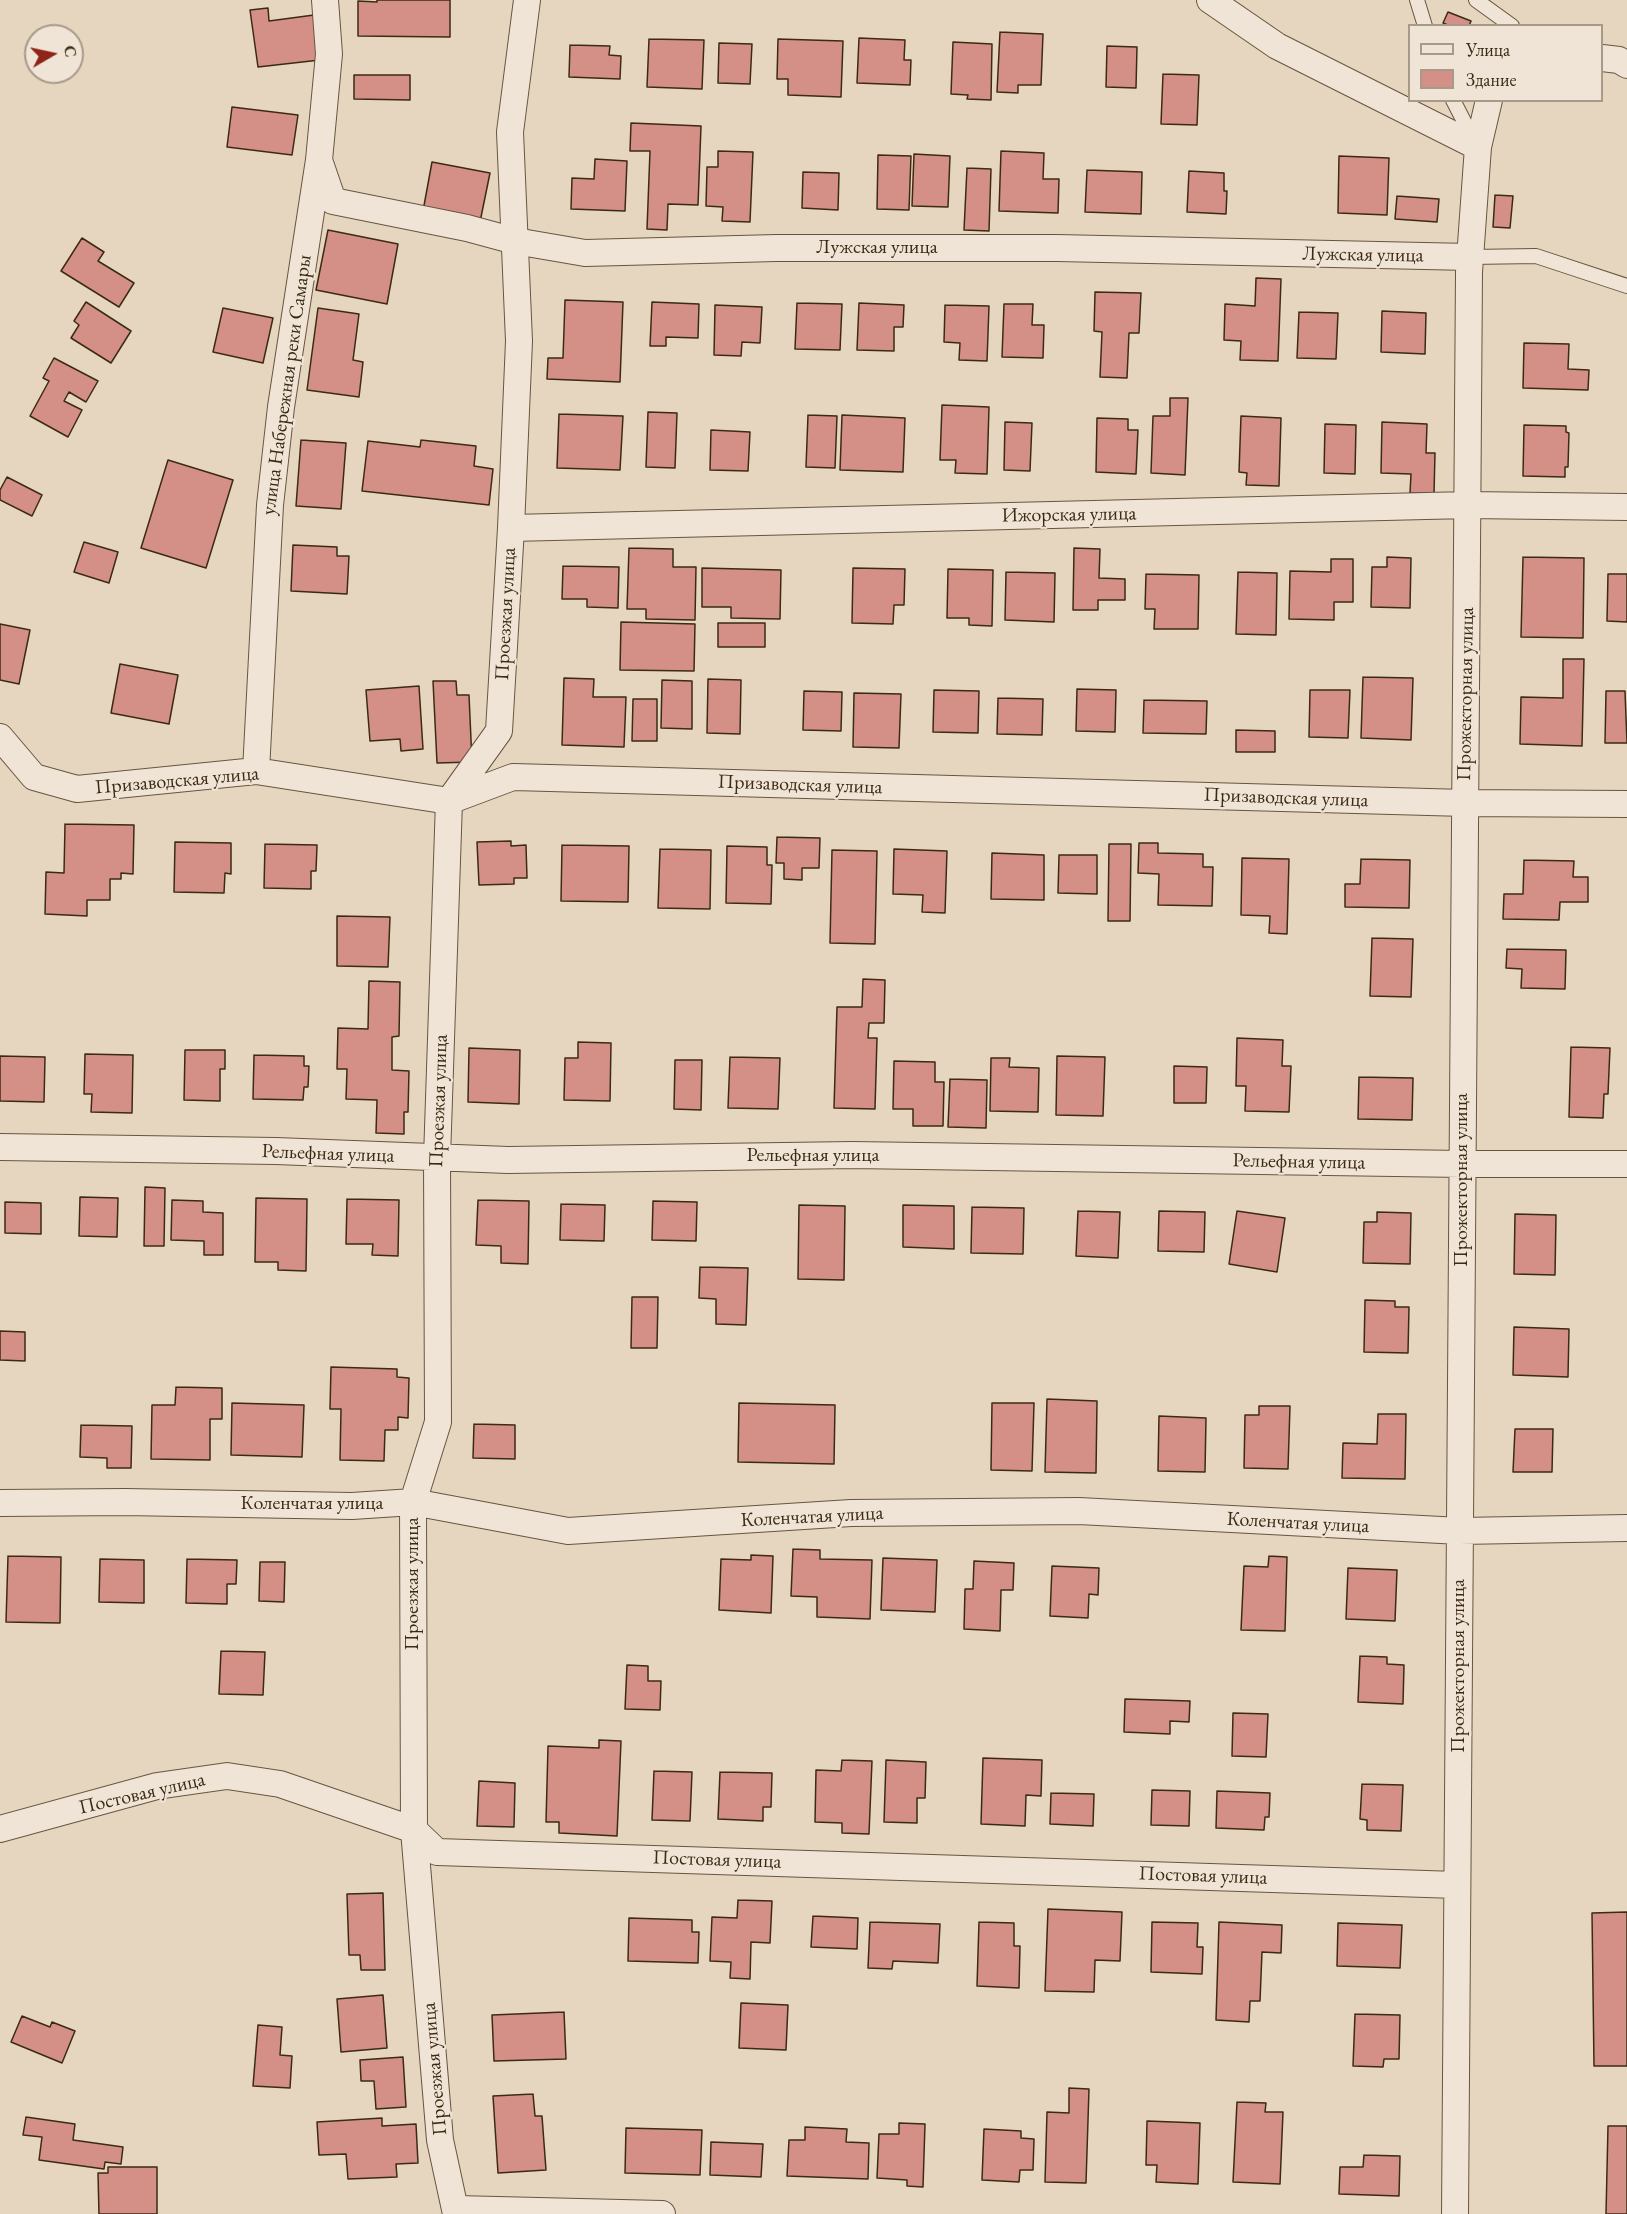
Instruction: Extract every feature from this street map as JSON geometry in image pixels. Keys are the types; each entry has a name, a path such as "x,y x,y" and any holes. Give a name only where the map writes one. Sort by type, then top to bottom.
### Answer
{"street":[{"name":"улица Набережная реки Самары","path":"256,771 270,505 284,385 319,160 329,54 325,0"},
{"name":"Проезжая улица","path":"456,2211 440,2140 414,1830 412,1502 438,1422 437,1158 449,801 499,731 519,340 510,132 527,0"},
{"path":"1210,0 1277,46 1478,147"},
{"path":"1603,58 1619,60 1627,65"},
{"name":"Прожекторная улица","path":"1455,2214 1470,257 1478,147 1489,102"},
{"name":"Лужская улица","path":"319,160 333,201 585,254 776,248 1057,248 1470,257"},
{"name":"Ижорская улица","path":"511,528 1468,505 1627,507"},
{"name":"Призаводская улица","path":"0,737 34,777 77,789 256,771 449,801 513,777 1465,803 1627,804"},
{"name":"Рельефная улица","path":"0,1147 276,1151 508,1160 852,1155 1462,1164 1627,1164"},
{"name":"Коленчатая улица","path":"0,1503 125,1502 352,1506 412,1502 568,1532 851,1513 1067,1511 1460,1531 1627,1528"},
{"name":"Постовая улица","path":"0,1829 157,1786 227,1776 280,1784 414,1830 437,1852 1457,1885"},
{"path":"456,2211 662,2214"}],"lane":[{"path":"1417,0 1424,24"},
{"path":"1476,0 1509,24"},
{"path":"1454,102 1478,147"},
{"path":"1470,257 1536,256 1627,286"}],"building":[{"path":"377,0 450,0 450,37 358,36 358,1 377,2"},
{"path":"268,8 269,21 314,15 320,60 258,67 250,10"},
{"path":"1448,12 1471,21 1470,24 1443,23"},
{"path":"1000,32 1043,34 1041,85 1018,85 1018,93 997,92"},
{"path":"859,38 905,40 904,60 911,60 910,85 857,83"},
{"path":"649,39 704,40 702,89 647,87"},
{"path":"778,39 843,41 841,97 788,95 788,79 777,79"},
{"path":"953,42 992,44 991,100 967,99 968,95 951,94"},
{"path":"719,43 752,44 750,84 718,83"},
{"path":"570,45 610,46 609,55 621,56 620,79 569,77"},
{"path":"1107,46 1137,47 1136,88 1106,87"},
{"path":"1163,74 1199,75 1197,125 1161,124"},
{"path":"354,75 410,75 410,100 354,99"},
{"path":"232,107 298,115 292,155 227,147"},
{"path":"631,123 701,126 698,205 668,204 667,230 647,229 650,151 630,151"},
{"path":"718,151 753,152 750,222 722,221 723,207 706,206 707,167 718,167"},
{"path":"1001,151 1044,153 1043,179 1059,179 1058,213 999,211"},
{"path":"914,154 950,156 948,207 912,206"},
{"path":"878,155 911,156 909,210 877,209"},
{"path":"1339,156 1389,158 1387,215 1338,213"},
{"path":"595,159 627,161 625,211 571,209 572,178 594,179"},
{"path":"432,162 490,173 480,222 423,211"},
{"path":"967,168 991,169 989,231 964,230"},
{"path":"1087,170 1142,172 1141,214 1085,212"},
{"path":"1189,171 1224,173 1224,191 1227,191 1226,214 1187,212"},
{"path":"803,172 839,173 838,210 802,208"},
{"path":"1495,195 1513,196 1510,228 1493,227"},
{"path":"1397,196 1439,199 1437,222 1395,219"},
{"path":"328,230 398,244 387,304 316,290"},
{"path":"82,238 104,252 98,261 134,283 119,307 61,271"},
{"path":"1256,278 1281,279 1278,361 1240,360 1241,341 1224,340 1225,304 1255,306"},
{"path":"1095,292 1141,293 1139,333 1129,333 1127,378 1100,377 1102,332 1094,331"},
{"path":"565,300 623,302 620,382 547,379 548,358 563,358"},
{"path":"86,302 131,331 111,363 71,338 79,325 74,321"},
{"path":"652,302 699,304 698,338 666,337 666,346 650,346"},
{"path":"797,303 842,304 840,350 795,349"},
{"path":"859,303 904,305 903,327 894,327 894,351 857,350"},
{"path":"1004,304 1033,304 1032,325 1044,325 1043,358 1002,357"},
{"path":"715,305 762,307 760,343 742,342 741,356 714,355"},
{"path":"945,305 989,306 987,361 959,360 960,343 944,342"},
{"path":"223,308 273,318 263,363 213,352"},
{"path":"318,308 359,314 353,360 363,362 359,397 307,390"},
{"path":"1382,311 1426,313 1425,354 1381,352"},
{"path":"1299,312 1338,313 1336,359 1297,358"},
{"path":"1524,343 1569,344 1568,369 1589,370 1588,390 1523,388"},
{"path":"54,358 98,381 86,402 69,392 64,401 82,410 68,437 30,416 49,381 43,378"},
{"path":"1170,398 1188,398 1185,475 1151,473 1153,416 1170,416"},
{"path":"942,405 989,407 987,474 955,473 956,460 940,460"},
{"path":"648,412 677,413 675,468 646,467"},
{"path":"559,414 623,416 620,470 557,468"},
{"path":"808,415 837,416 835,468 806,467"},
{"path":"842,415 905,418 903,472 840,470"},
{"path":"1241,416 1281,418 1279,486 1246,485 1247,473 1239,472"},
{"path":"1097,418 1128,419 1128,430 1138,430 1136,474 1096,472"},
{"path":"1005,422 1032,423 1030,471 1004,470"},
{"path":"1382,422 1427,424 1426,453 1435,453 1434,494 1410,493 1411,474 1381,473"},
{"path":"1325,424 1356,425 1355,474 1324,473"},
{"path":"1524,425 1566,426 1566,432 1569,433 1568,467 1565,467 1565,477 1523,476"},
{"path":"711,430 750,432 748,471 710,470"},
{"path":"301,440 346,443 341,509 296,506"},
{"path":"421,440 476,446 474,466 493,469 489,505 362,491 368,441 420,447"},
{"path":"168,460 233,480 206,568 141,548"},
{"path":"7,477 42,495 32,516 0,500 0,490"},
{"path":"84,542 118,552 109,583 74,572"},
{"path":"293,545 337,547 337,556 349,556 347,594 291,591"},
{"path":"629,548 673,549 673,567 696,567 695,620 646,619 646,609 627,609"},
{"path":"1074,548 1100,549 1099,578 1125,579 1125,600 1098,600 1098,610 1073,610"},
{"path":"1387,557 1411,558 1410,608 1371,607 1372,567 1387,567"},
{"path":"1523,557 1584,558 1583,638 1521,637"},
{"path":"1331,559 1353,559 1353,602 1334,602 1334,620 1289,619 1290,571 1331,572"},
{"path":"563,566 619,567 618,608 587,607 587,599 562,599"},
{"path":"702,568 781,570 780,619 731,618 731,607 702,607"},
{"path":"853,568 905,569 904,605 894,605 893,624 852,623"},
{"path":"948,569 993,570 992,626 969,625 969,618 947,618"},
{"path":"1006,572 1055,573 1054,622 1005,620"},
{"path":"1238,572 1277,573 1276,635 1236,634"},
{"path":"1146,574 1199,575 1198,629 1154,629 1155,609 1145,609"},
{"path":"1608,574 1627,574 1627,622 1607,621"},
{"path":"621,622 695,624 694,671 620,670"},
{"path":"718,623 765,623 765,647 718,647"},
{"path":"0,624 30,630 19,684 0,680"},
{"path":"1563,659 1584,659 1582,746 1520,744 1521,697 1563,698"},
{"path":"120,664 178,675 169,724 111,713"},
{"path":"1363,677 1413,678 1411,740 1361,738"},
{"path":"564,678 594,679 593,697 626,697 624,747 562,745"},
{"path":"708,679 741,680 740,734 707,733"},
{"path":"662,680 692,681 692,729 661,728"},
{"path":"433,681 456,681 457,695 469,695 472,762 437,763"},
{"path":"419,686 423,749 401,751 400,739 370,741 366,690"},
{"path":"1077,689 1116,690 1115,732 1076,731"},
{"path":"934,690 979,691 978,733 933,732"},
{"path":"1310,690 1350,690 1348,738 1309,737"},
{"path":"804,691 842,692 841,731 803,730"},
{"path":"1606,691 1625,691 1627,743 1605,743"},
{"path":"854,693 901,694 899,748 853,747"},
{"path":"998,698 1043,699 1042,735 997,734"},
{"path":"633,699 657,699 657,741 632,741"},
{"path":"1144,700 1207,701 1206,734 1143,733"},
{"path":"1236,730 1275,731 1275,752 1236,752"},
{"path":"65,824 134,825 133,874 121,873 121,879 110,879 110,900 87,900 87,916 45,914 46,872 64,873"},
{"path":"777,837 820,838 819,868 802,868 802,880 784,879 784,863 776,863"},
{"path":"511,841 511,846 526,845 527,878 514,878 514,884 479,885 477,842"},
{"path":"175,842 231,843 231,874 225,873 224,893 174,892"},
{"path":"1139,843 1158,843 1158,853 1203,854 1203,867 1213,867 1212,906 1158,905 1159,874 1138,873"},
{"path":"265,844 317,845 316,871 311,871 311,889 264,888"},
{"path":"1109,844 1131,844 1130,921 1108,921"},
{"path":"562,845 629,846 628,902 561,901"},
{"path":"727,846 767,847 767,865 772,865 771,904 726,903"},
{"path":"660,849 711,850 710,909 658,908"},
{"path":"894,849 947,851 945,913 922,912 923,895 893,894"},
{"path":"832,850 877,851 875,944 830,943"},
{"path":"992,853 1044,855 1044,900 991,899"},
{"path":"1059,855 1097,855 1097,894 1058,893"},
{"path":"1242,858 1289,859 1287,934 1269,933 1270,916 1241,915"},
{"path":"1361,859 1410,860 1409,908 1345,907 1345,884 1360,884"},
{"path":"1524,860 1574,861 1573,877 1588,877 1588,902 1560,902 1559,920 1503,919 1504,894 1523,894"},
{"path":"337,916 390,917 388,967 337,966"},
{"path":"1372,938 1413,939 1411,997 1370,996"},
{"path":"1507,949 1566,950 1565,989 1521,988 1522,969 1506,968"},
{"path":"863,979 885,980 884,1023 869,1023 868,1038 877,1038 875,1109 834,1108 837,1007 862,1007"},
{"path":"369,981 400,982 399,1036 392,1037 392,1070 409,1071 408,1112 404,1112 404,1134 376,1133 377,1100 346,1099 347,1069 337,1069 338,1028 368,1029"},
{"path":"1237,1038 1283,1040 1282,1066 1291,1066 1289,1112 1245,1111 1246,1086 1236,1086"},
{"path":"578,1042 611,1043 610,1101 564,1100 565,1058 578,1058"},
{"path":"1571,1047 1610,1048 1608,1094 1604,1094 1603,1118 1569,1117"},
{"path":"469,1048 520,1050 519,1104 468,1102"},
{"path":"185,1050 225,1050 225,1069 220,1069 220,1101 184,1100"},
{"path":"85,1054 133,1055 132,1113 91,1112 92,1094 84,1094"},
{"path":"254,1055 304,1056 304,1066 309,1066 308,1087 304,1087 303,1100 253,1099"},
{"path":"0,1056 45,1057 44,1102 0,1101"},
{"path":"1057,1056 1105,1057 1103,1116 1056,1115"},
{"path":"730,1057 780,1058 778,1109 728,1108"},
{"path":"991,1058 1010,1058 1009,1067 1039,1068 1038,1112 990,1111"},
{"path":"675,1060 702,1060 701,1110 674,1109"},
{"path":"894,1061 935,1062 935,1082 944,1082 943,1126 913,1126 913,1109 893,1109"},
{"path":"1174,1066 1207,1067 1206,1103 1174,1103"},
{"path":"1359,1077 1413,1078 1412,1120 1358,1119"},
{"path":"950,1079 987,1080 986,1128 948,1127"},
{"path":"145,1187 165,1188 164,1246 144,1246"},
{"path":"80,1197 118,1198 117,1237 79,1236"},
{"path":"256,1198 307,1199 306,1271 278,1270 278,1262 255,1262"},
{"path":"347,1199 399,1200 398,1256 372,1255 373,1244 346,1244"},
{"path":"172,1200 203,1201 203,1212 223,1213 223,1255 204,1255 204,1241 171,1240"},
{"path":"478,1200 529,1201 528,1264 501,1263 501,1246 476,1245"},
{"path":"653,1201 697,1202 696,1241 652,1240"},
{"path":"5,1202 41,1203 41,1234 5,1233"},
{"path":"561,1204 605,1205 604,1241 560,1240"},
{"path":"799,1205 845,1206 844,1280 798,1279"},
{"path":"903,1205 954,1206 954,1249 903,1247"},
{"path":"972,1207 1024,1208 1023,1254 971,1253"},
{"path":"1078,1211 1120,1212 1118,1258 1076,1256"},
{"path":"1159,1211 1205,1212 1204,1252 1158,1251"},
{"path":"1237,1211 1285,1218 1277,1272 1229,1264"},
{"path":"1377,1212 1411,1213 1410,1264 1363,1263 1364,1222 1377,1222"},
{"path":"1515,1214 1556,1215 1555,1275 1514,1274"},
{"path":"700,1267 748,1268 746,1325 716,1324 716,1299 699,1298"},
{"path":"632,1297 658,1297 657,1348 631,1348"},
{"path":"1365,1300 1395,1301 1395,1307 1409,1307 1408,1353 1364,1352"},
{"path":"1514,1327 1569,1329 1568,1377 1513,1375"},
{"path":"0,1331 25,1332 25,1361 0,1360"},
{"path":"331,1367 397,1369 397,1377 409,1378 408,1418 398,1417 398,1430 385,1430 384,1461 340,1460 341,1409 330,1409"},
{"path":"176,1387 222,1388 222,1419 210,1419 210,1460 151,1459 152,1405 175,1405"},
{"path":"1047,1399 1097,1401 1096,1473 1045,1472"},
{"path":"232,1403 304,1405 302,1457 231,1455"},
{"path":"739,1403 835,1405 834,1464 738,1462"},
{"path":"992,1403 1034,1403 1032,1471 991,1470"},
{"path":"1259,1406 1290,1406 1288,1469 1244,1468 1245,1415 1259,1415"},
{"path":"1378,1414 1406,1414 1405,1479 1342,1478 1343,1443 1377,1444"},
{"path":"1159,1416 1206,1418 1205,1472 1158,1471"},
{"path":"474,1424 515,1425 515,1459 473,1458"},
{"path":"81,1425 132,1426 131,1468 107,1468 107,1458 80,1457"},
{"path":"1515,1429 1553,1429 1552,1472 1513,1472"},
{"path":"793,1549 820,1550 820,1559 872,1560 870,1619 817,1617 817,1597 791,1596"},
{"path":"751,1555 773,1556 771,1613 719,1610 721,1559 751,1560"},
{"path":"8,1556 61,1557 60,1623 6,1622"},
{"path":"1269,1556 1287,1557 1285,1631 1241,1630 1244,1566 1268,1567"},
{"path":"883,1558 937,1560 935,1612 881,1610"},
{"path":"100,1559 144,1560 144,1603 99,1602"},
{"path":"187,1559 237,1560 236,1584 227,1584 227,1604 186,1603"},
{"path":"974,1561 1014,1563 1013,1590 1001,1590 1000,1631 964,1629 965,1589 973,1589"},
{"path":"260,1562 285,1562 284,1602 259,1601"},
{"path":"1052,1566 1099,1568 1098,1595 1089,1594 1088,1618 1050,1616"},
{"path":"1348,1568 1397,1570 1395,1621 1346,1619"},
{"path":"221,1651 265,1652 263,1695 219,1694"},
{"path":"1360,1656 1387,1657 1387,1664 1404,1665 1403,1704 1358,1702"},
{"path":"627,1665 648,1666 648,1681 661,1681 660,1710 625,1709"},
{"path":"1125,1699 1190,1701 1189,1722 1170,1721 1170,1734 1124,1732"},
{"path":"1233,1713 1268,1714 1266,1757 1232,1756"},
{"path":"599,1740 621,1741 617,1836 559,1833 559,1822 546,1822 548,1746 599,1748"},
{"path":"983,1758 1042,1760 1041,1796 1026,1795 1025,1826 981,1824"},
{"path":"842,1760 872,1761 869,1834 842,1833 842,1823 815,1822 816,1770 841,1771"},
{"path":"886,1760 926,1762 925,1798 917,1798 917,1823 884,1822"},
{"path":"654,1771 692,1772 690,1821 652,1820"},
{"path":"720,1772 772,1773 771,1807 763,1807 763,1821 718,1819"},
{"path":"479,1781 515,1783 514,1827 477,1826"},
{"path":"1362,1784 1403,1785 1401,1831 1367,1830 1367,1820 1360,1819"},
{"path":"1152,1790 1190,1791 1189,1826 1151,1825"},
{"path":"1217,1791 1270,1793 1269,1817 1265,1817 1264,1830 1216,1828"},
{"path":"1051,1793 1094,1794 1093,1826 1050,1824"},
{"path":"383,1893 385,1970 361,1970 360,1955 349,1955 347,1894"},
{"path":"738,1900 772,1901 770,1943 751,1942 750,1979 730,1978 731,1962 710,1961 712,1917 737,1918"},
{"path":"1048,1909 1122,1912 1120,1961 1095,1960 1094,1992 1045,1991"},
{"path":"1627,1912 1627,2066 1594,2066 1592,1913"},
{"path":"813,1916 858,1918 857,1949 811,1947"},
{"path":"629,1918 692,1920 692,1932 699,1932 698,1963 628,1961"},
{"path":"870,1922 940,1924 938,1963 893,1961 892,1969 868,1968"},
{"path":"979,1922 1014,1923 1014,1946 1020,1946 1019,1988 977,1986"},
{"path":"1152,1922 1198,1923 1197,1947 1203,1947 1202,1974 1151,1972"},
{"path":"1219,1922 1282,1925 1281,1953 1262,1952 1260,2001 1250,2001 1249,2022 1216,2020"},
{"path":"1338,1923 1402,1925 1400,1968 1337,1966"},
{"path":"383,1995 387,2048 341,2052 337,1999"},
{"path":"741,2003 788,2005 786,2050 739,2048"},
{"path":"564,2012 566,2059 494,2061 492,2015"},
{"path":"1355,2014 1400,2015 1399,2059 1384,2059 1383,2067 1353,2066"},
{"path":"22,2016 50,2027 52,2022 75,2031 62,2063 11,2042"},
{"path":"258,2025 282,2027 280,2055 292,2056 290,2088 253,2086"},
{"path":"403,2057 406,2107 376,2109 374,2081 361,2081 360,2060"},
{"path":"1069,2088 1089,2089 1086,2183 1045,2182 1047,2112 1069,2113"},
{"path":"533,2094 535,2116 542,2116 546,2170 498,2173 493,2096"},
{"path":"1237,2102 1266,2103 1265,2112 1283,2112 1280,2184 1233,2182"},
{"path":"26,2117 75,2124 73,2140 123,2147 121,2164 105,2162 104,2169 39,2160 42,2137 23,2135"},
{"path":"382,2118 382,2126 416,2124 418,2163 396,2164 397,2177 348,2179 346,2154 319,2155 317,2122"},
{"path":"1147,2121 1200,2123 1198,2184 1156,2182 1157,2165 1146,2165"},
{"path":"899,2123 925,2124 923,2187 907,2186 907,2180 877,2178 879,2134 899,2134"},
{"path":"1608,2126 1627,2126 1627,2214 1606,2214"},
{"path":"805,2127 847,2129 846,2142 869,2143 868,2179 787,2176 789,2140 805,2140"},
{"path":"626,2128 702,2130 700,2175 625,2173"},
{"path":"984,2129 1021,2131 1021,2138 1034,2139 1033,2170 1020,2170 1019,2182 982,2180"},
{"path":"711,2142 763,2144 761,2177 710,2175"},
{"path":"1364,2155 1400,2156 1399,2196 1339,2194 1340,2167 1363,2167"},
{"path":"108,2167 157,2167 157,2214 99,2214 98,2173 108,2173"}]}
